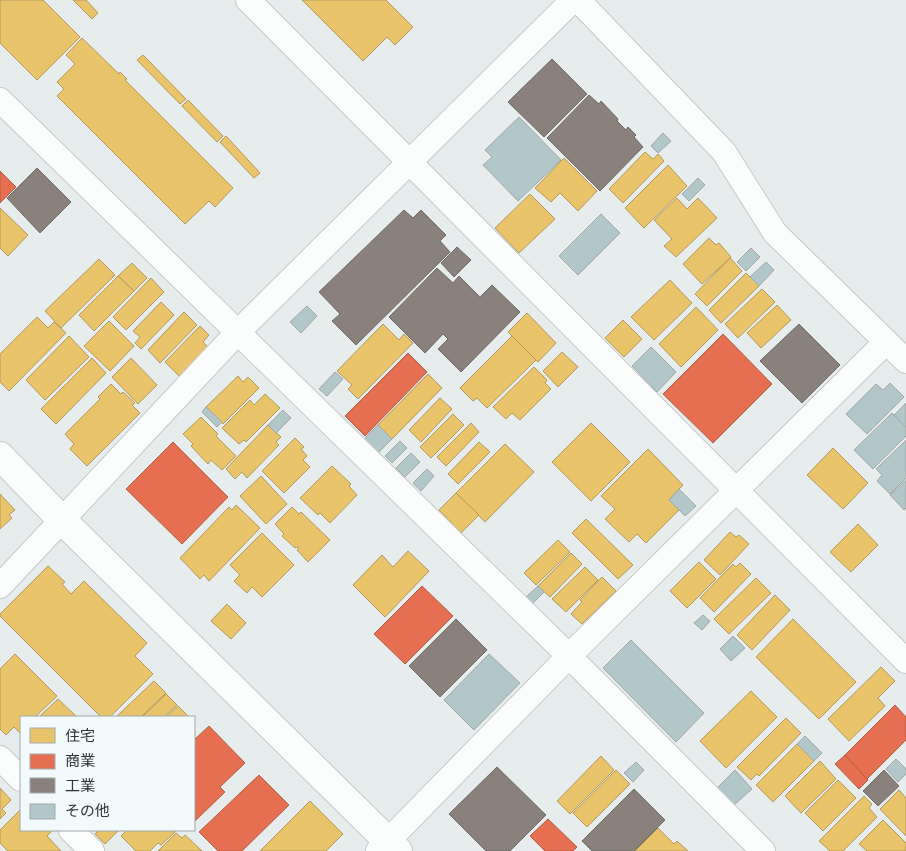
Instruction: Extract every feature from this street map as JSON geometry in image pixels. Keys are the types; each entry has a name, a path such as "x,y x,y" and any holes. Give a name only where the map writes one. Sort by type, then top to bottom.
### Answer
{"street":[{"path":"248,0 906,661"},
{"path":"0,586 63,521 238,332 573,0"},
{"path":"578,0 724,152 775,233 906,361"},
{"path":"0,100 569,656 763,851"},
{"path":"0,456 388,848 569,656 886,342"},
{"path":"0,758 20,779"},
{"path":"72,831 92,851"}],"building: 住宅":[{"path":"0,0 43,0 80,37 37,80 0,43"},
{"path":"73,0 86,0 98,13 92,19"},
{"path":"302,0 386,0 413,27 395,45 387,37 363,61"},
{"path":"82,38 119,74 120,72 127,79 125,80 233,188 215,207 209,201 185,224 57,96 64,89 57,82 75,64 66,55"},
{"path":"143,55 186,99 180,104 137,60"},
{"path":"188,100 223,136 217,142 182,106"},
{"path":"226,136 260,173 254,178 220,142"},
{"path":"645,152 653,159 658,154 664,161 623,203 609,189"},
{"path":"564,158 597,191 578,211 560,193 551,202 535,188"},
{"path":"668,165 687,186 644,228 625,208"},
{"path":"530,194 555,219 519,253 495,228"},
{"path":"677,198 687,209 698,198 717,218 676,257 664,246 672,239 654,220"},
{"path":"0,208 28,235 8,256 0,248"},
{"path":"709,238 716,245 719,243 731,257 702,284 683,264"},
{"path":"730,258 742,271 707,306 695,294"},
{"path":"99,259 115,275 61,328 45,311"},
{"path":"132,263 147,278 134,291 118,276"},
{"path":"746,273 759,286 721,323 709,310"},
{"path":"118,276 134,291 94,331 79,315"},
{"path":"151,278 164,292 126,330 113,317"},
{"path":"670,280 692,303 654,340 631,317"},
{"path":"762,289 775,302 738,338 725,324"},
{"path":"161,302 174,315 141,349 135,343 140,337 133,331"},
{"path":"777,305 791,320 761,348 747,333"},
{"path":"696,307 718,330 681,367 659,344"},
{"path":"184,312 197,325 160,363 148,350"},
{"path":"527,313 556,343 538,362 508,332"},
{"path":"37,317 48,328 54,322 66,333 9,391 0,382 0,354"},
{"path":"623,320 642,339 624,357 605,338"},
{"path":"109,321 134,346 110,371 84,346"},
{"path":"383,324 399,340 404,334 413,343 358,399 348,389 352,385 337,371"},
{"path":"200,326 209,335 203,342 210,349 181,378 165,362"},
{"path":"69,336 89,357 45,400 26,380"},
{"path":"512,336 536,360 487,408 477,398 473,401 460,388"},
{"path":"562,352 578,367 558,387 543,371"},
{"path":"92,358 106,373 56,424 41,409"},
{"path":"131,358 157,385 138,404 112,377"},
{"path":"534,367 547,380 545,383 551,389 520,420 512,413 506,419 493,407"},
{"path":"428,374 442,388 392,439 378,425"},
{"path":"238,376 243,382 248,377 259,388 223,424 206,407"},
{"path":"111,384 121,394 123,392 135,403 132,405 140,413 87,466 70,449 74,444 65,434 100,399 98,397"},
{"path":"265,394 280,408 246,442 244,440 239,444 222,428 250,400 254,405"},
{"path":"440,398 452,409 421,442 409,430"},
{"path":"453,414 464,425 431,458 420,447"},
{"path":"201,417 218,434 216,436 236,456 222,470 211,460 208,464 191,446 193,444 183,434"},
{"path":"471,423 479,432 446,466 437,457"},
{"path":"591,423 630,462 591,501 552,462"},
{"path":"268,425 281,437 276,442 279,445 247,478 242,472 235,479 226,469"},
{"path":"295,438 304,447 301,449 307,456 303,460 310,467 284,493 262,471"},
{"path":"479,442 490,452 458,484 448,474"},
{"path":"505,444 534,472 485,522 456,493"},
{"path":"833,448 868,483 843,509 807,475"},
{"path":"648,449 683,485 669,500 679,510 646,543 637,534 629,542 605,519 615,509 601,496"},
{"path":"332,466 351,484 349,486 357,495 330,523 320,513 318,515 300,498"},
{"path":"261,476 287,504 266,524 240,496"},
{"path":"456,493 479,515 461,533 439,510"},
{"path":"0,494 15,510 9,515 12,518 0,529"},
{"path":"236,505 260,528 209,581 204,575 200,579 180,558 229,507 232,510"},
{"path":"292,507 299,514 301,512 330,540 308,562 297,550 299,548 295,548 282,536 284,534 275,524"},
{"path":"586,519 633,565 618,579 572,533"},
{"path":"858,524 878,545 851,572 830,552"},
{"path":"730,532 736,537 739,535 749,544 720,575 704,560"},
{"path":"262,533 294,565 262,597 252,587 247,593 234,581 240,575 230,565"},
{"path":"558,540 570,552 536,585 524,573"},
{"path":"408,551 429,571 385,617 353,585 382,555 393,567"},
{"path":"571,553 582,564 550,597 538,586"},
{"path":"699,562 716,579 687,608 670,591"},
{"path":"740,563 751,574 714,612 700,598 733,564 736,567"},
{"path":"48,566 65,582 62,584 71,594 84,581 147,643 135,656 153,674 111,716 100,716 0,614"},
{"path":"585,567 598,580 566,612 552,599"},
{"path":"602,577 616,591 582,624 571,614 582,602 580,600"},
{"path":"756,578 771,593 729,634 714,619"},
{"path":"775,595 790,610 752,650 737,635"},
{"path":"227,604 246,623 231,639 211,621"},
{"path":"793,619 856,682 819,719 756,657"},
{"path":"15,654 57,696 36,716 20,716 20,733 14,727 6,735 0,729 0,669"},
{"path":"881,667 895,681 878,698 885,706 849,741 828,719"},
{"path":"154,681 166,693 142,716 117,716"},
{"path":"751,691 777,717 726,768 700,741"},
{"path":"166,694 177,705 165,716 143,716"},
{"path":"58,699 76,716 40,716"},
{"path":"178,706 188,716 167,716"},
{"path":"786,718 801,733 759,776 757,774 751,780 737,767"},
{"path":"797,744 814,761 773,802 756,785"},
{"path":"601,756 614,770 570,814 557,801"},
{"path":"820,761 836,779 801,813 785,796"},
{"path":"616,770 630,784 587,827 573,813"},
{"path":"838,780 856,798 823,831 805,813"},
{"path":"0,788 11,800 2,809 6,813 0,819"},
{"path":"899,790 906,798 906,836 880,809"},
{"path":"864,796 872,804 869,808 877,817 843,851 830,851 819,841"},
{"path":"310,801 343,834 326,851 260,851"},
{"path":"20,810 20,831 52,831 47,836 61,851 8,851 0,843 0,830"},
{"path":"883,820 906,843 906,851 867,851 859,844"},
{"path":"658,828 674,844 677,841 688,851 635,851"},
{"path":"98,831 118,831 105,844 95,834"},
{"path":"126,831 176,831 161,845 158,843 150,851 136,851 121,836"},
{"path":"176,833 182,838 185,835 202,851 158,851"}],"building: 商業":[{"path":"0,171 16,187 0,203"},
{"path":"723,334 772,384 713,443 663,394"},
{"path":"408,353 427,372 365,436 345,416"},
{"path":"173,442 228,497 182,544 126,489"},
{"path":"422,586 453,616 405,664 374,634"},
{"path":"895,705 906,717 906,740 867,779 845,755"},
{"path":"209,726 245,763 220,787 225,792 195,821 195,739"},
{"path":"845,755 868,780 859,789 835,764"},
{"path":"259,775 289,805 242,851 218,851 199,832"},
{"path":"548,819 577,847 573,851 545,851 530,836"}],"building: 工業":[{"path":"552,59 587,94 544,137 508,102"},
{"path":"589,95 599,104 601,101 626,130 628,127 636,135 634,137 643,147 600,191 547,138"},
{"path":"37,168 71,202 40,233 7,198"},
{"path":"404,210 413,218 421,210 446,235 440,241 450,252 356,345 332,321 340,314 319,292"},
{"path":"457,247 471,260 454,277 441,263"},
{"path":"437,268 453,283 459,276 480,297 492,285 520,312 461,372 438,349 448,339 443,334 425,353 389,317"},
{"path":"799,324 840,365 802,403 760,361"},
{"path":"456,619 487,650 440,697 409,666"},
{"path":"497,767 546,815 510,851 486,851 449,814"},
{"path":"884,770 899,786 878,806 863,791"},
{"path":"634,789 665,820 634,851 592,851 582,841"}],"building: その他":[{"path":"519,117 561,160 518,201 483,165 492,157 485,150"},
{"path":"663,133 671,141 658,153 651,146"},
{"path":"698,178 705,185 689,201 682,194"},
{"path":"601,214 620,233 578,275 559,256"},
{"path":"751,248 760,257 746,271 737,262"},
{"path":"766,262 774,270 759,286 750,277"},
{"path":"307,306 317,316 301,333 290,322"},
{"path":"651,347 676,372 657,392 632,366"},
{"path":"335,372 343,379 327,396 319,389"},
{"path":"890,383 904,397 867,434 846,414 876,384 883,390"},
{"path":"906,403 906,427 894,415"},
{"path":"206,407 222,422 217,427 202,412"},
{"path":"283,410 291,418 276,433 268,425"},
{"path":"892,413 906,427 906,436 873,469 854,450"},
{"path":"378,425 392,439 378,453 364,439"},
{"path":"906,440 906,478 890,494 877,481 882,475 876,469"},
{"path":"400,441 407,448 392,463 385,456"},
{"path":"411,453 420,462 405,477 396,468"},
{"path":"427,469 434,476 421,491 413,483"},
{"path":"906,480 906,508 904,510 890,495"},
{"path":"679,489 696,506 685,516 669,500"},
{"path":"538,586 544,592 532,604 526,597"},
{"path":"703,615 710,621 702,630 694,623"},
{"path":"733,636 745,648 731,661 720,649"},
{"path":"631,640 704,713 676,742 603,668"},
{"path":"489,654 520,683 474,730 444,700"},
{"path":"805,736 822,753 814,761 797,744"},
{"path":"896,759 906,769 906,774 898,782 886,769"},
{"path":"636,762 644,770 633,782 624,773"},
{"path":"735,770 752,789 734,805 717,788"}]}
